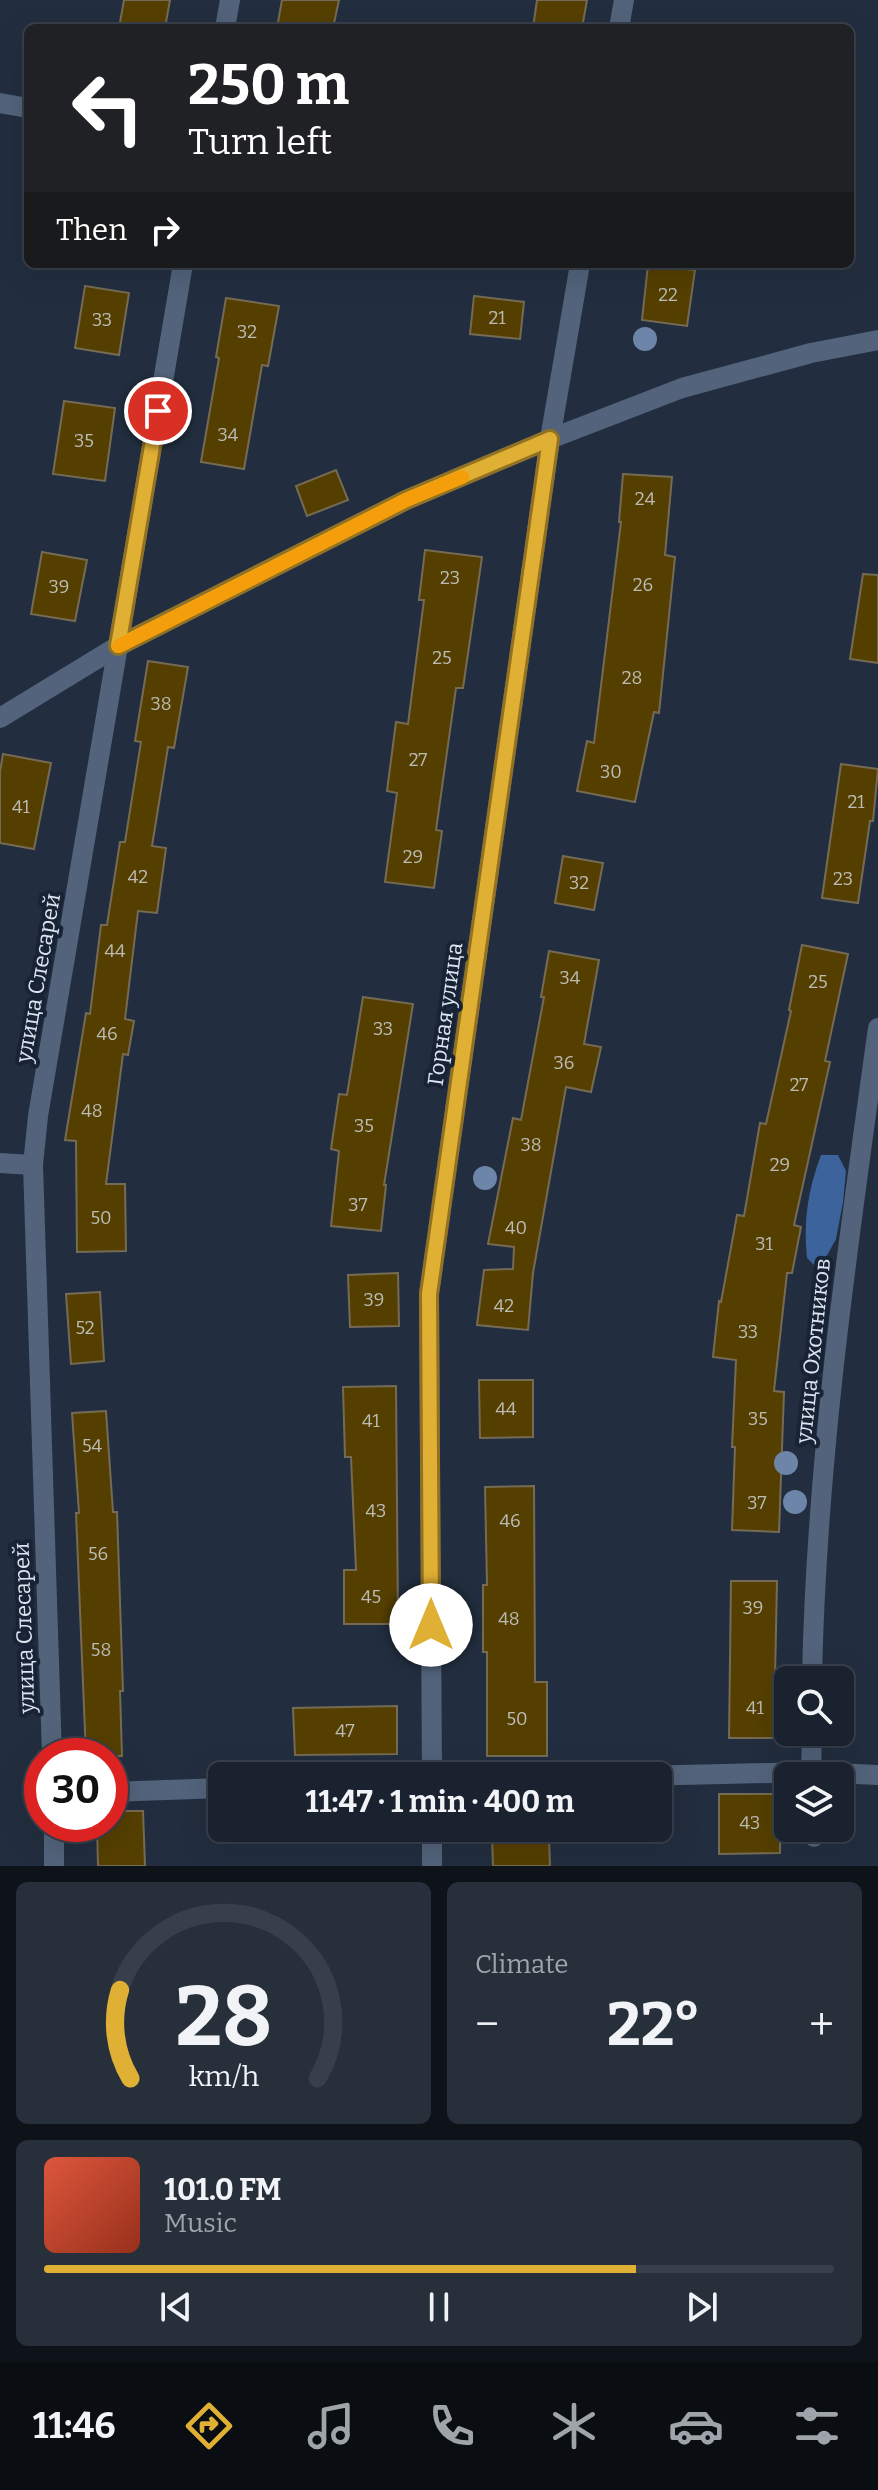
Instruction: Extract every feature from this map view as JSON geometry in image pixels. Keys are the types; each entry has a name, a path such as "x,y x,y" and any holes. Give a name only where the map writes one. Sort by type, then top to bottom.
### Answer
{"street":[{"path":"226,24 230,0"},
{"path":"620,24 624,0"},
{"path":"0,103 24,107"},
{"name":"улица Слесарей","path":"51,1738 33,1165 38,1116 182,268"},
{"name":"Горная улица","path":"432,1762 429,1294 550,439 579,268"},
{"path":"0,718 118,646 406,500 682,388 811,353 878,340"},
{"name":"улица Охотников","path":"812,1666 838,1320 878,1028"},
{"path":"0,1163 33,1165"},
{"path":"672,1776 774,1774"},
{"path":"854,1775 878,1775"},
{"path":"128,1791 208,1788"},
{"path":"54,1842 54,1866"},
{"path":"432,1842 432,1866"}],"shaded area":[{"path":"821,1155 838,1155 846,1171 836,1239 819,1270 807,1258 806,1219"}],"building":[{"path":"124,0 170,0 166,24 120,24"},
{"path":"282,0 339,0 334,24 278,24"},
{"path":"537,0 587,0 583,24 534,24"},
{"path":"648,268 695,270 687,326 642,320"},
{"path":"85,286 129,293 119,355 75,348"},
{"path":"474,296 524,302 520,339 470,334"},
{"path":"226,298 279,306 268,366 262,365 244,469 201,462"},
{"path":"64,401 115,408 105,481 53,474"},
{"path":"336,470 348,500 307,516 296,486"},
{"path":"623,474 672,477 665,555 675,557 659,713 654,712 635,802 577,791 587,741 594,743 621,522"},
{"path":"425,550 482,557 463,688 456,688 436,830 442,831 434,888 385,882 397,793 387,791 396,722 408,724 424,600 419,600"},
{"path":"42,552 87,560 75,621 31,614"},
{"path":"863,574 878,575 878,663 850,659"},
{"path":"148,661 188,667 174,748 168,747 152,846 166,848 157,913 138,911 125,1019 134,1021 128,1055 123,1054 106,1184 125,1184 126,1251 77,1252 76,1141 65,1140 86,1013 90,1014 101,925 107,925 120,842 125,842 141,742 135,741"},
{"path":"3,754 51,763 34,849 0,843"},
{"path":"841,764 878,769 873,821 870,821 858,903 822,898"},
{"path":"563,856 603,863 594,910 555,903"},
{"path":"802,945 848,954 825,1061 830,1062 794,1225 801,1227 792,1273 787,1273 774,1391 784,1392 779,1532 732,1530 736,1360 713,1357 719,1301 737,1215 744,1216 760,1123 766,1124"},
{"path":"549,951 599,960 584,1044 601,1047 591,1092 566,1087 533,1273 528,1330 477,1325 484,1270 513,1269 514,1247 488,1244 513,1118 521,1120 544,997 541,997"},
{"path":"363,997 413,1004 384,1185 381,1231 331,1226 339,1151 331,1149 339,1094 347,1095"},
{"path":"398,1273 399,1326 350,1327 348,1275"},
{"path":"100,1292 104,1361 71,1364 66,1294"},
{"path":"479,1380 533,1380 533,1437 480,1438"},
{"path":"396,1386 398,1624 344,1624 344,1570 356,1570 351,1457 345,1457 343,1387"},
{"path":"106,1411 113,1512 117,1512 123,1691 120,1691 121,1738 85,1738 76,1513 79,1513 72,1413"},
{"path":"534,1486 535,1682 547,1682 547,1756 487,1756 487,1652 483,1652 483,1585 487,1585 485,1487"},
{"path":"731,1581 777,1581 774,1738 729,1738"},
{"path":"397,1706 397,1754 295,1755 293,1708"},
{"path":"719,1794 774,1794 774,1842 780,1842 780,1853 719,1854"},
{"path":"128,1811 143,1811 145,1866 98,1866 97,1842 128,1842"},
{"path":"492,1842 549,1842 550,1866 493,1866"}],"slow traffic":[{"path":"119,646 406,500 462,477"}],"route":[{"path":"158,411 118,646 406,500 550,439 429,1294 431,1625"}]}
